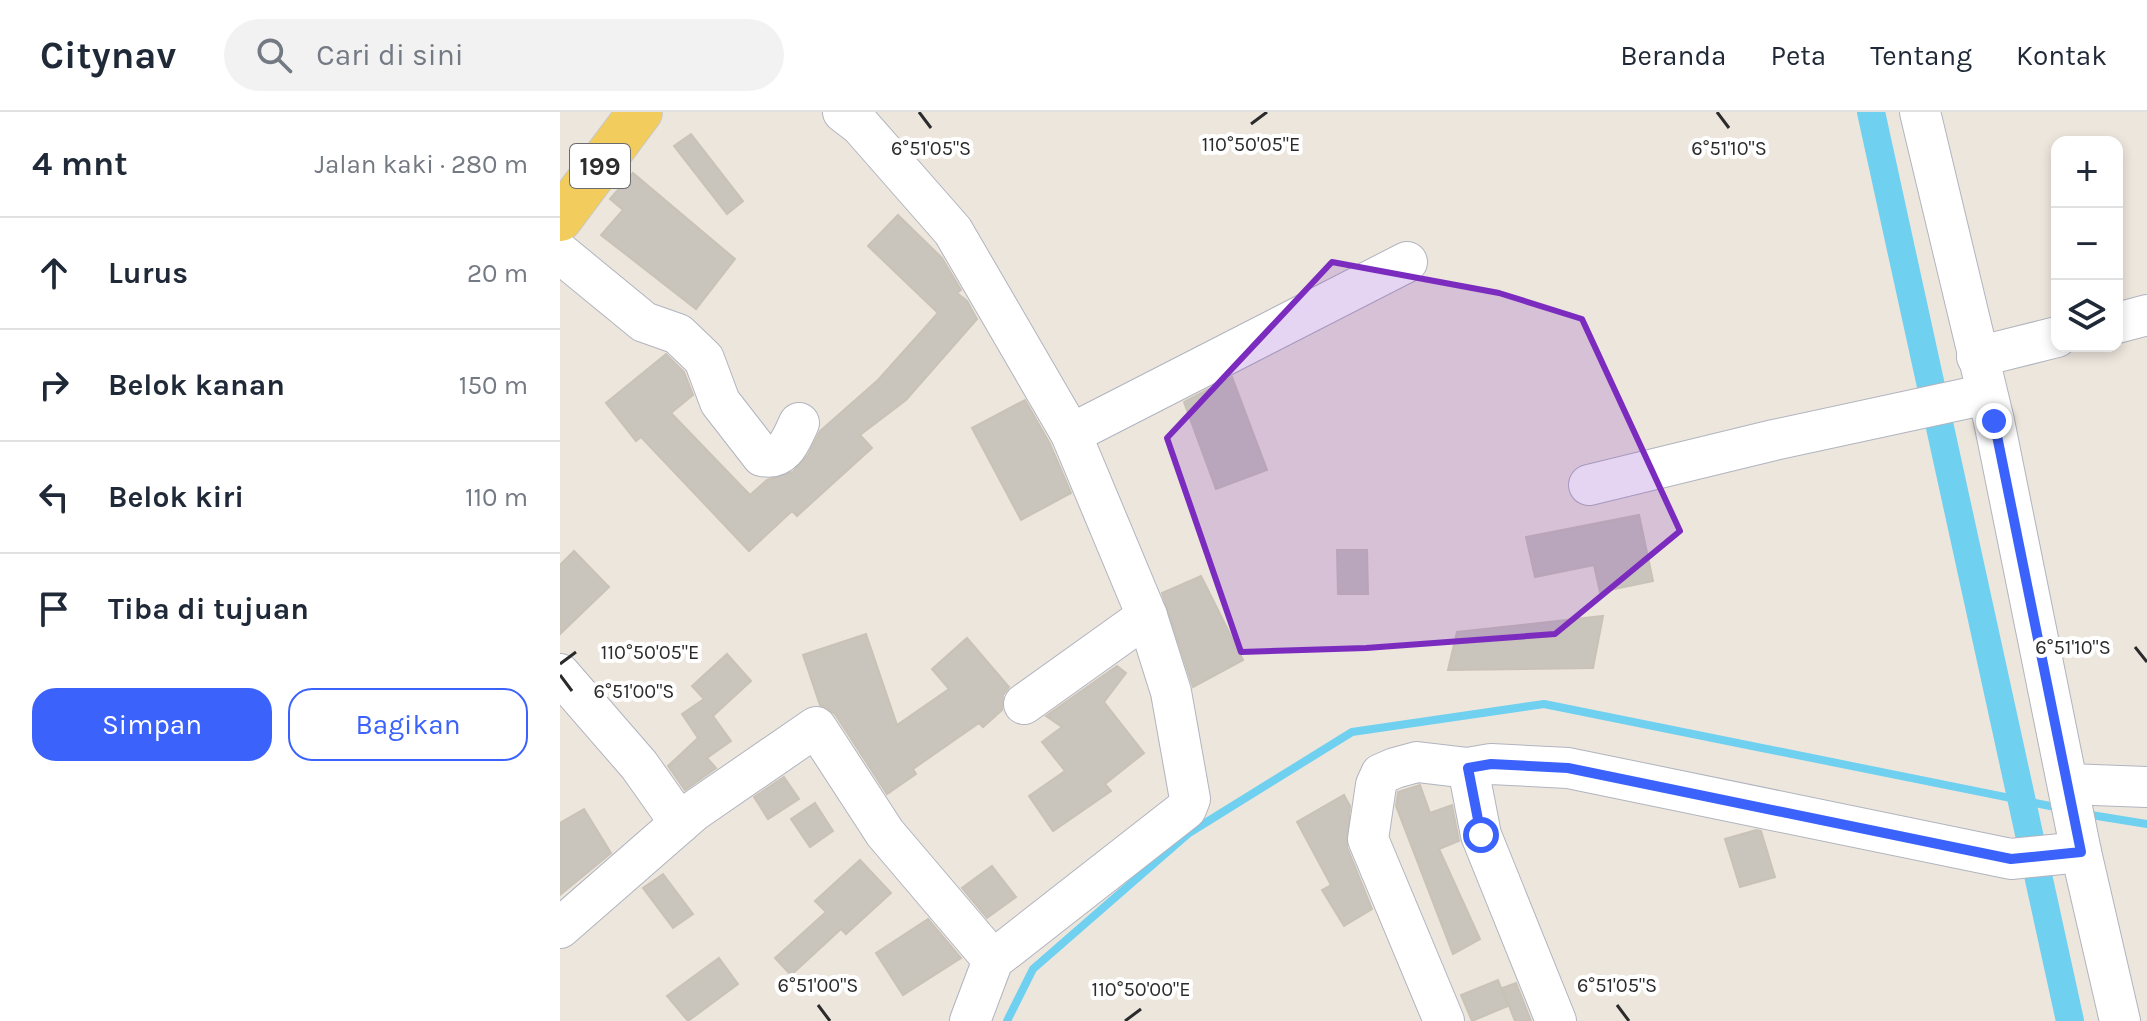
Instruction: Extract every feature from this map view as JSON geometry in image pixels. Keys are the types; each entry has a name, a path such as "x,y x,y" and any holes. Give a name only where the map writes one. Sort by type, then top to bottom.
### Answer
{"main road":[{"name":"199","path":"567,194 640,112"}],"street":[{"path":"843,112 860,125 953,231 1071,434 1147,616 1171,692 1190,799 1188,805 993,960 970,1021"},
{"path":"1920,112 1977,357 1974,396 2071,824 2120,1021"},
{"path":"560,253 644,322 678,334 704,359 720,402 762,456 770,458 780,454 799,423"},
{"path":"1071,434 1407,262"},
{"path":"2123,321 2147,315"},
{"path":"1977,357 2051,338"},
{"path":"1589,485 1974,396"},
{"path":"1024,704 1147,616"},
{"path":"560,674 639,765 680,823"},
{"path":"560,928 680,823 816,727 885,833 993,960"},
{"path":"1444,1021 1366,830 1381,774 1417,762 1468,768 1491,764 1568,768 2011,859 2071,824 2147,787"},
{"path":"1468,768 1481,835 1556,1021"}],"highlighted area":[{"path":"1332,262 1499,293 1582,319 1680,531 1555,634 1366,648 1241,652 1167,438"}],"building":[{"path":"691,134 743,201 727,214 674,146"},
{"path":"633,173 735,259 696,309 601,235 623,210 610,199"},
{"path":"898,215 942,258 961,290 957,293 967,301 977,319 906,400 860,435 872,448 797,516 792,511 749,551 641,437 636,441 606,403 666,354 684,372 693,395 671,413 750,495 767,480 793,472 808,455 820,431 878,380 938,313 868,246"},
{"path":"1232,377 1267,470 1216,489 1184,402"},
{"path":"1025,400 1050,444 1071,493 1021,520 972,428"},
{"path":"1639,515 1653,581 1600,592 1594,565 1535,577 1526,537"},
{"path":"1337,550 1367,550 1368,594 1338,594"},
{"path":"574,551 609,587 560,634 560,565"},
{"path":"1201,576 1243,660 1193,687 1162,593"},
{"path":"1603,616 1593,668 1448,670 1457,632"},
{"path":"866,634 897,725 949,689 932,669 967,638 1009,687 1003,695 1002,710 983,727 979,723 913,769 916,774 887,794 835,714 820,705 803,655"},
{"path":"727,654 751,681 713,716 731,741 707,758 716,768 685,790 668,766 698,738 682,714 704,699 692,686"},
{"path":"1117,666 1126,673 1104,702 1144,753 1105,784 1111,791 1053,831 1029,796 1065,771 1042,742 1062,727 1046,716"},
{"path":"784,777 799,799 768,819 754,797"},
{"path":"1420,785 1430,813 1452,805 1459,841 1439,849 1480,939 1453,954 1396,806 1398,792"},
{"path":"1344,795 1350,806 1347,847 1372,909 1344,926 1322,890 1331,885 1297,822"},
{"path":"815,803 833,831 810,847 791,819"},
{"path":"584,809 611,853 560,895 560,823"},
{"path":"1761,831 1775,877 1740,887 1725,839"},
{"path":"860,860 891,893 846,934 841,929 791,975 775,958 826,912 815,901"},
{"path":"992,866 1016,897 987,918 962,888"},
{"path":"663,874 693,914 673,928 643,888"},
{"path":"928,919 961,958 903,995 876,953"},
{"path":"719,958 738,984 688,1021 667,996"},
{"path":"1498,980 1508,1006 1472,1021 1461,995"},
{"path":"1516,983 1531,1021 1515,1021 1502,988"}],"waterway":[{"path":"1871,112 2070,1021"},
{"path":"1007,1021 1033,969 1189,833 1352,732 1544,704 2060,808"},
{"path":"2085,814 2147,824"}],"route":[{"path":"1481,835 1468,768 1491,764 1568,768 1945,848 2011,859 2081,852 1994,421"}]}
